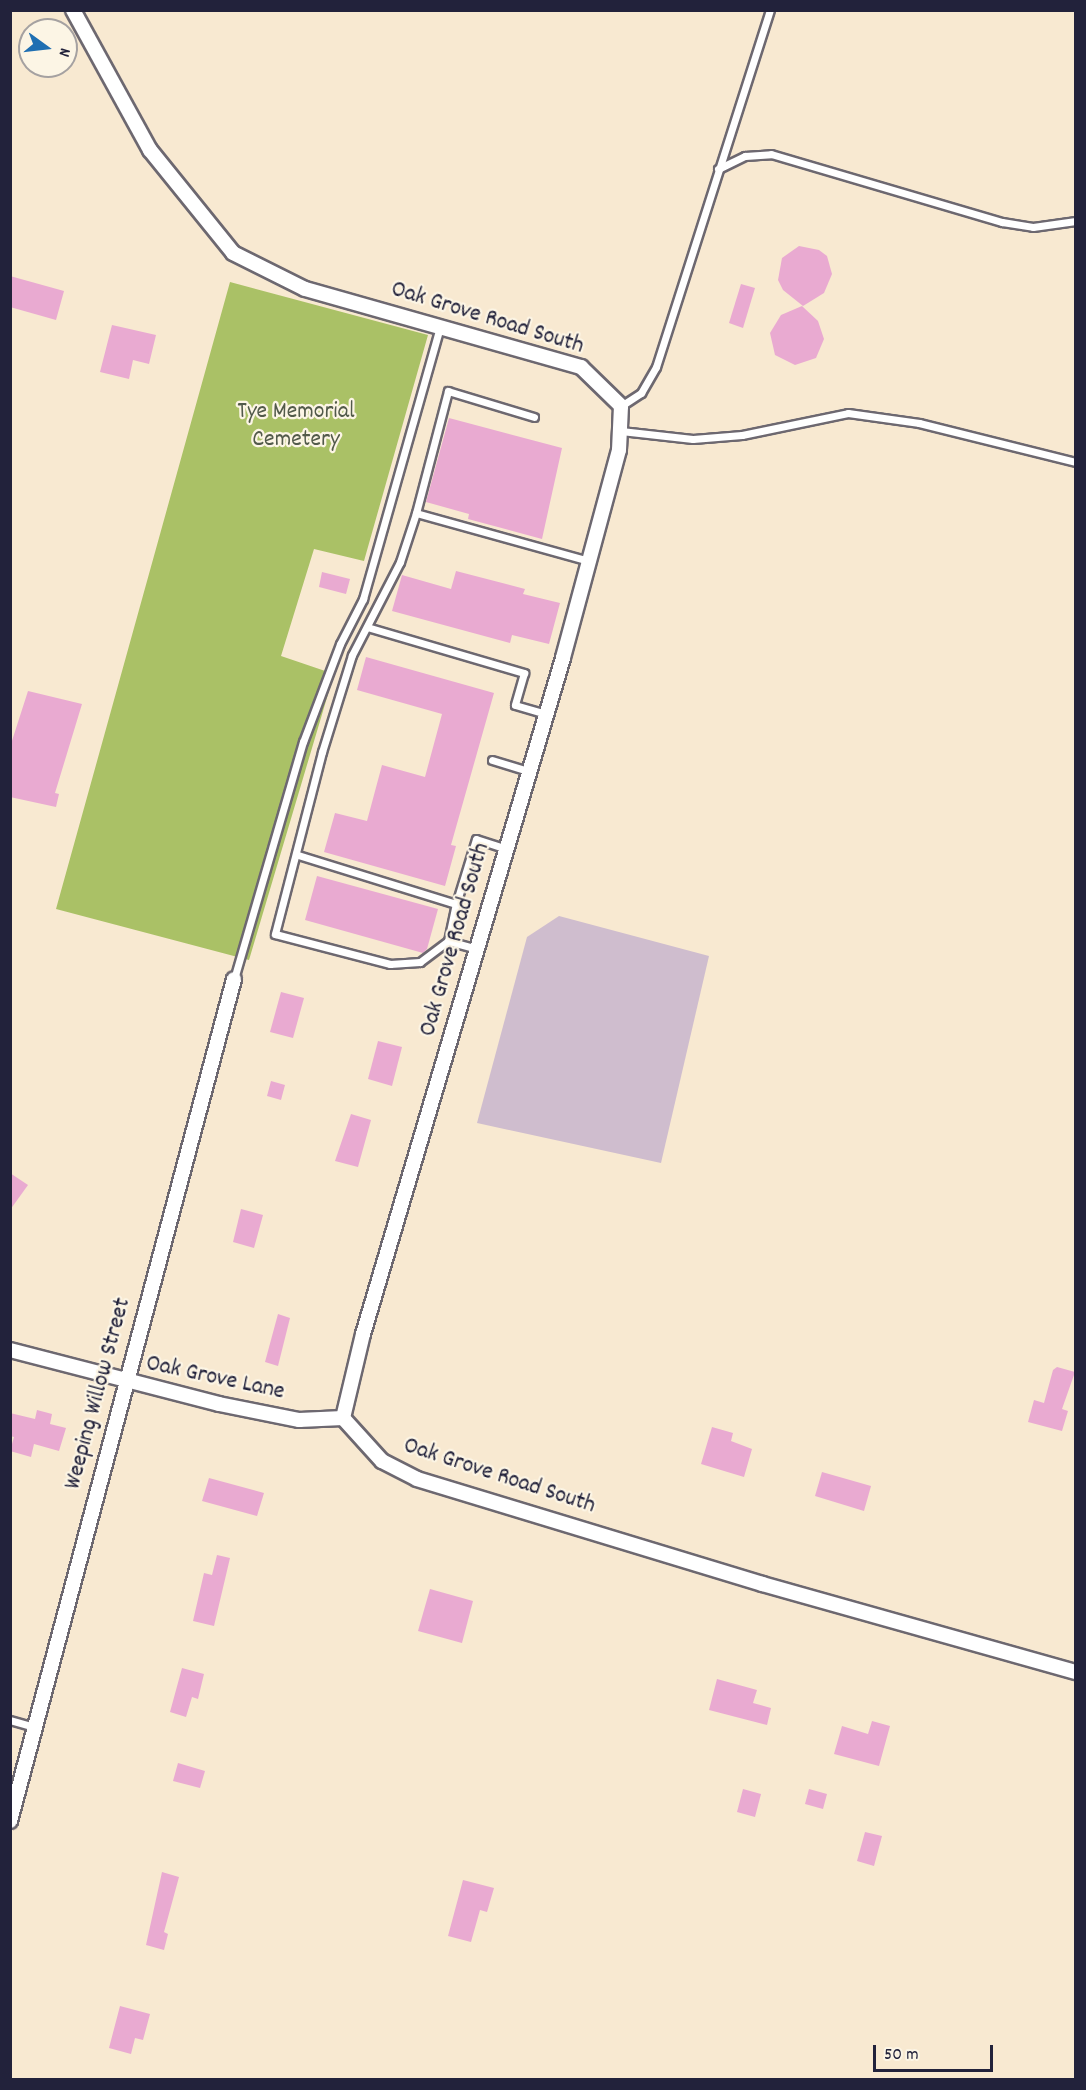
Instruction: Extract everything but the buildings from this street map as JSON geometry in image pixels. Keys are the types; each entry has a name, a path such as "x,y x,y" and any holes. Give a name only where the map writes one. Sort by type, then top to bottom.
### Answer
{"street":[{"name":"Oak Grove Road South","path":"73,10 150,150 233,253 305,289 581,367 621,406 621,431 589,561 363,1334 343,1418 382,1461 410,1477 762,1584 1076,1672"},
{"name":"Weeping Willow Street","path":"10,1821 38,1728 124,1381 234,978"},
{"name":"Oak Grove Lane","path":"10,1350 124,1381 299,1420 343,1418"}],"lane":[{"path":"621,406 640,393 656,367 770,10"},
{"path":"718,169 745,156 771,154 1002,222 1033,226 1076,221"},
{"path":"234,978 303,742 340,644 363,598 440,327"},
{"path":"506,849 476,838 456,904 448,942 428,959 399,964 275,934 298,855 322,752 352,655 400,562 416,513 448,391 534,417"},
{"path":"621,431 693,439 742,435 848,413 919,423 1076,462"},
{"path":"416,513 589,561"},
{"path":"367,627 524,673 515,705 546,714"},
{"path":"492,760 529,771"},
{"path":"298,855 456,904"},
{"path":"448,942 477,949"},
{"path":"10,1720 38,1728"}],"shaded area":[{"path":"559,916 709,956 661,1163 477,1123 527,937"}],"green space":[{"name":"Tye Memorial Cemetery","path":"230,282 428,335 364,561 314,549 281,656 334,674 249,960 56,909"}]}
